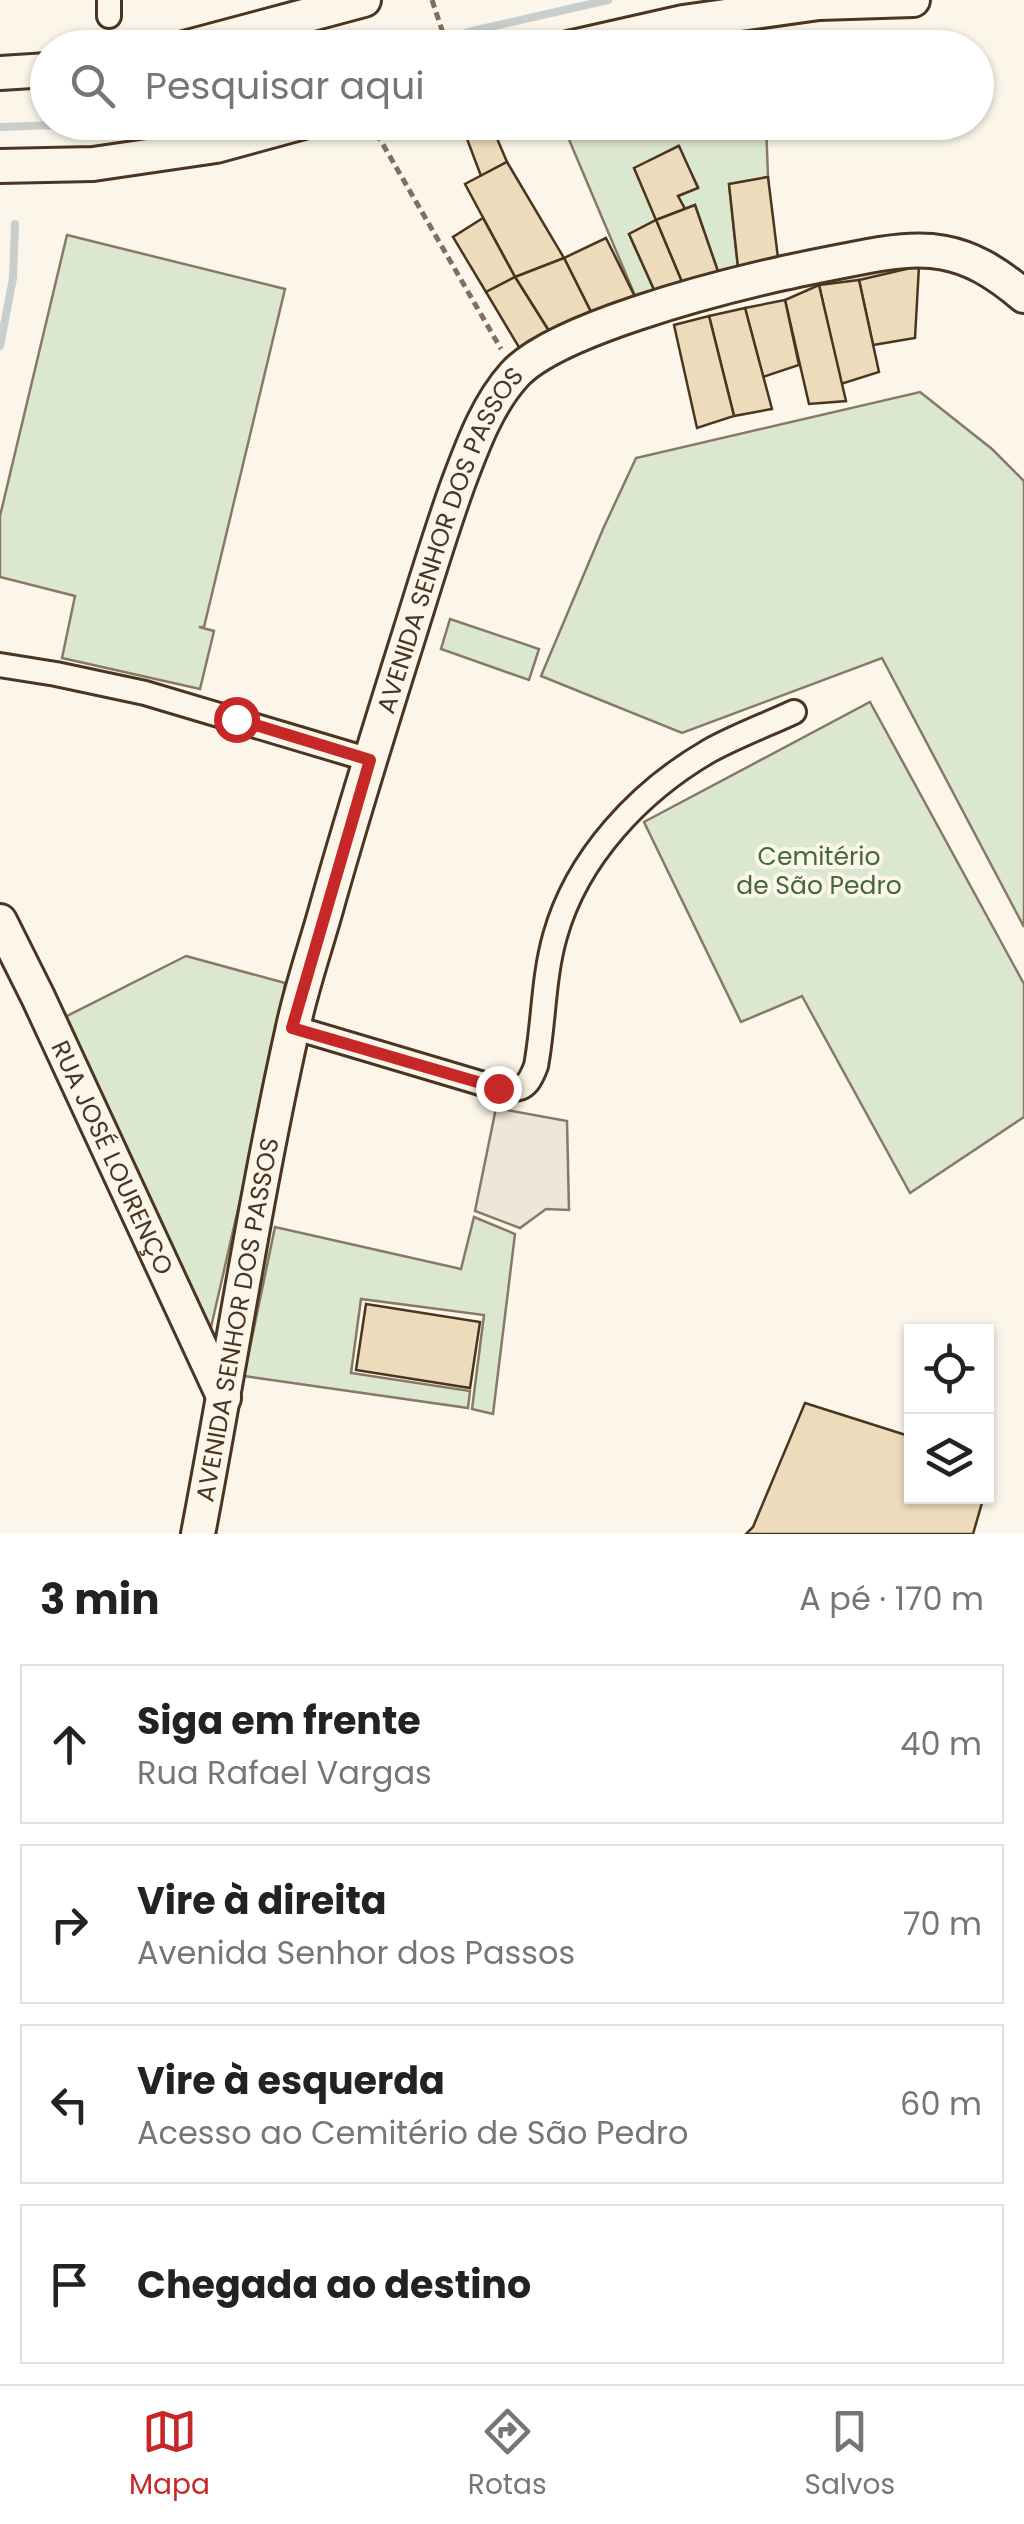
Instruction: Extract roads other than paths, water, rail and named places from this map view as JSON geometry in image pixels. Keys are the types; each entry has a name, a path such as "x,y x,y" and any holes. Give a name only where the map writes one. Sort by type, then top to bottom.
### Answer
{"street":[{"path":"651,30 702,19 818,4 913,0"},
{"path":"249,30 350,2"},
{"path":"0,74 30,72"},
{"path":"0,166 93,164 238,140"},
{"name":"AVENIDA SENHOR DOS PASSOS","path":"198,1534 252,1226 292,1028 443,528 475,439 500,394 528,362 631,316 760,279 900,249 933,250 968,259 1024,296"},
{"path":"0,665 145,693 370,760"},
{"path":"292,1028 498,1088 524,1088 536,1066 554,938 590,862 621,821 666,779 712,750 794,712"},
{"name":"RUA JOSÉ LOURENÇO","path":"0,922 224,1398"}],"waterway":[{"path":"476,30 608,0"},
{"path":"0,127 30,126"},
{"path":"0,346 13,278 15,224"}],"park label":[{"name":"Cemitério de São Pedro","path":"819,870"}]}
